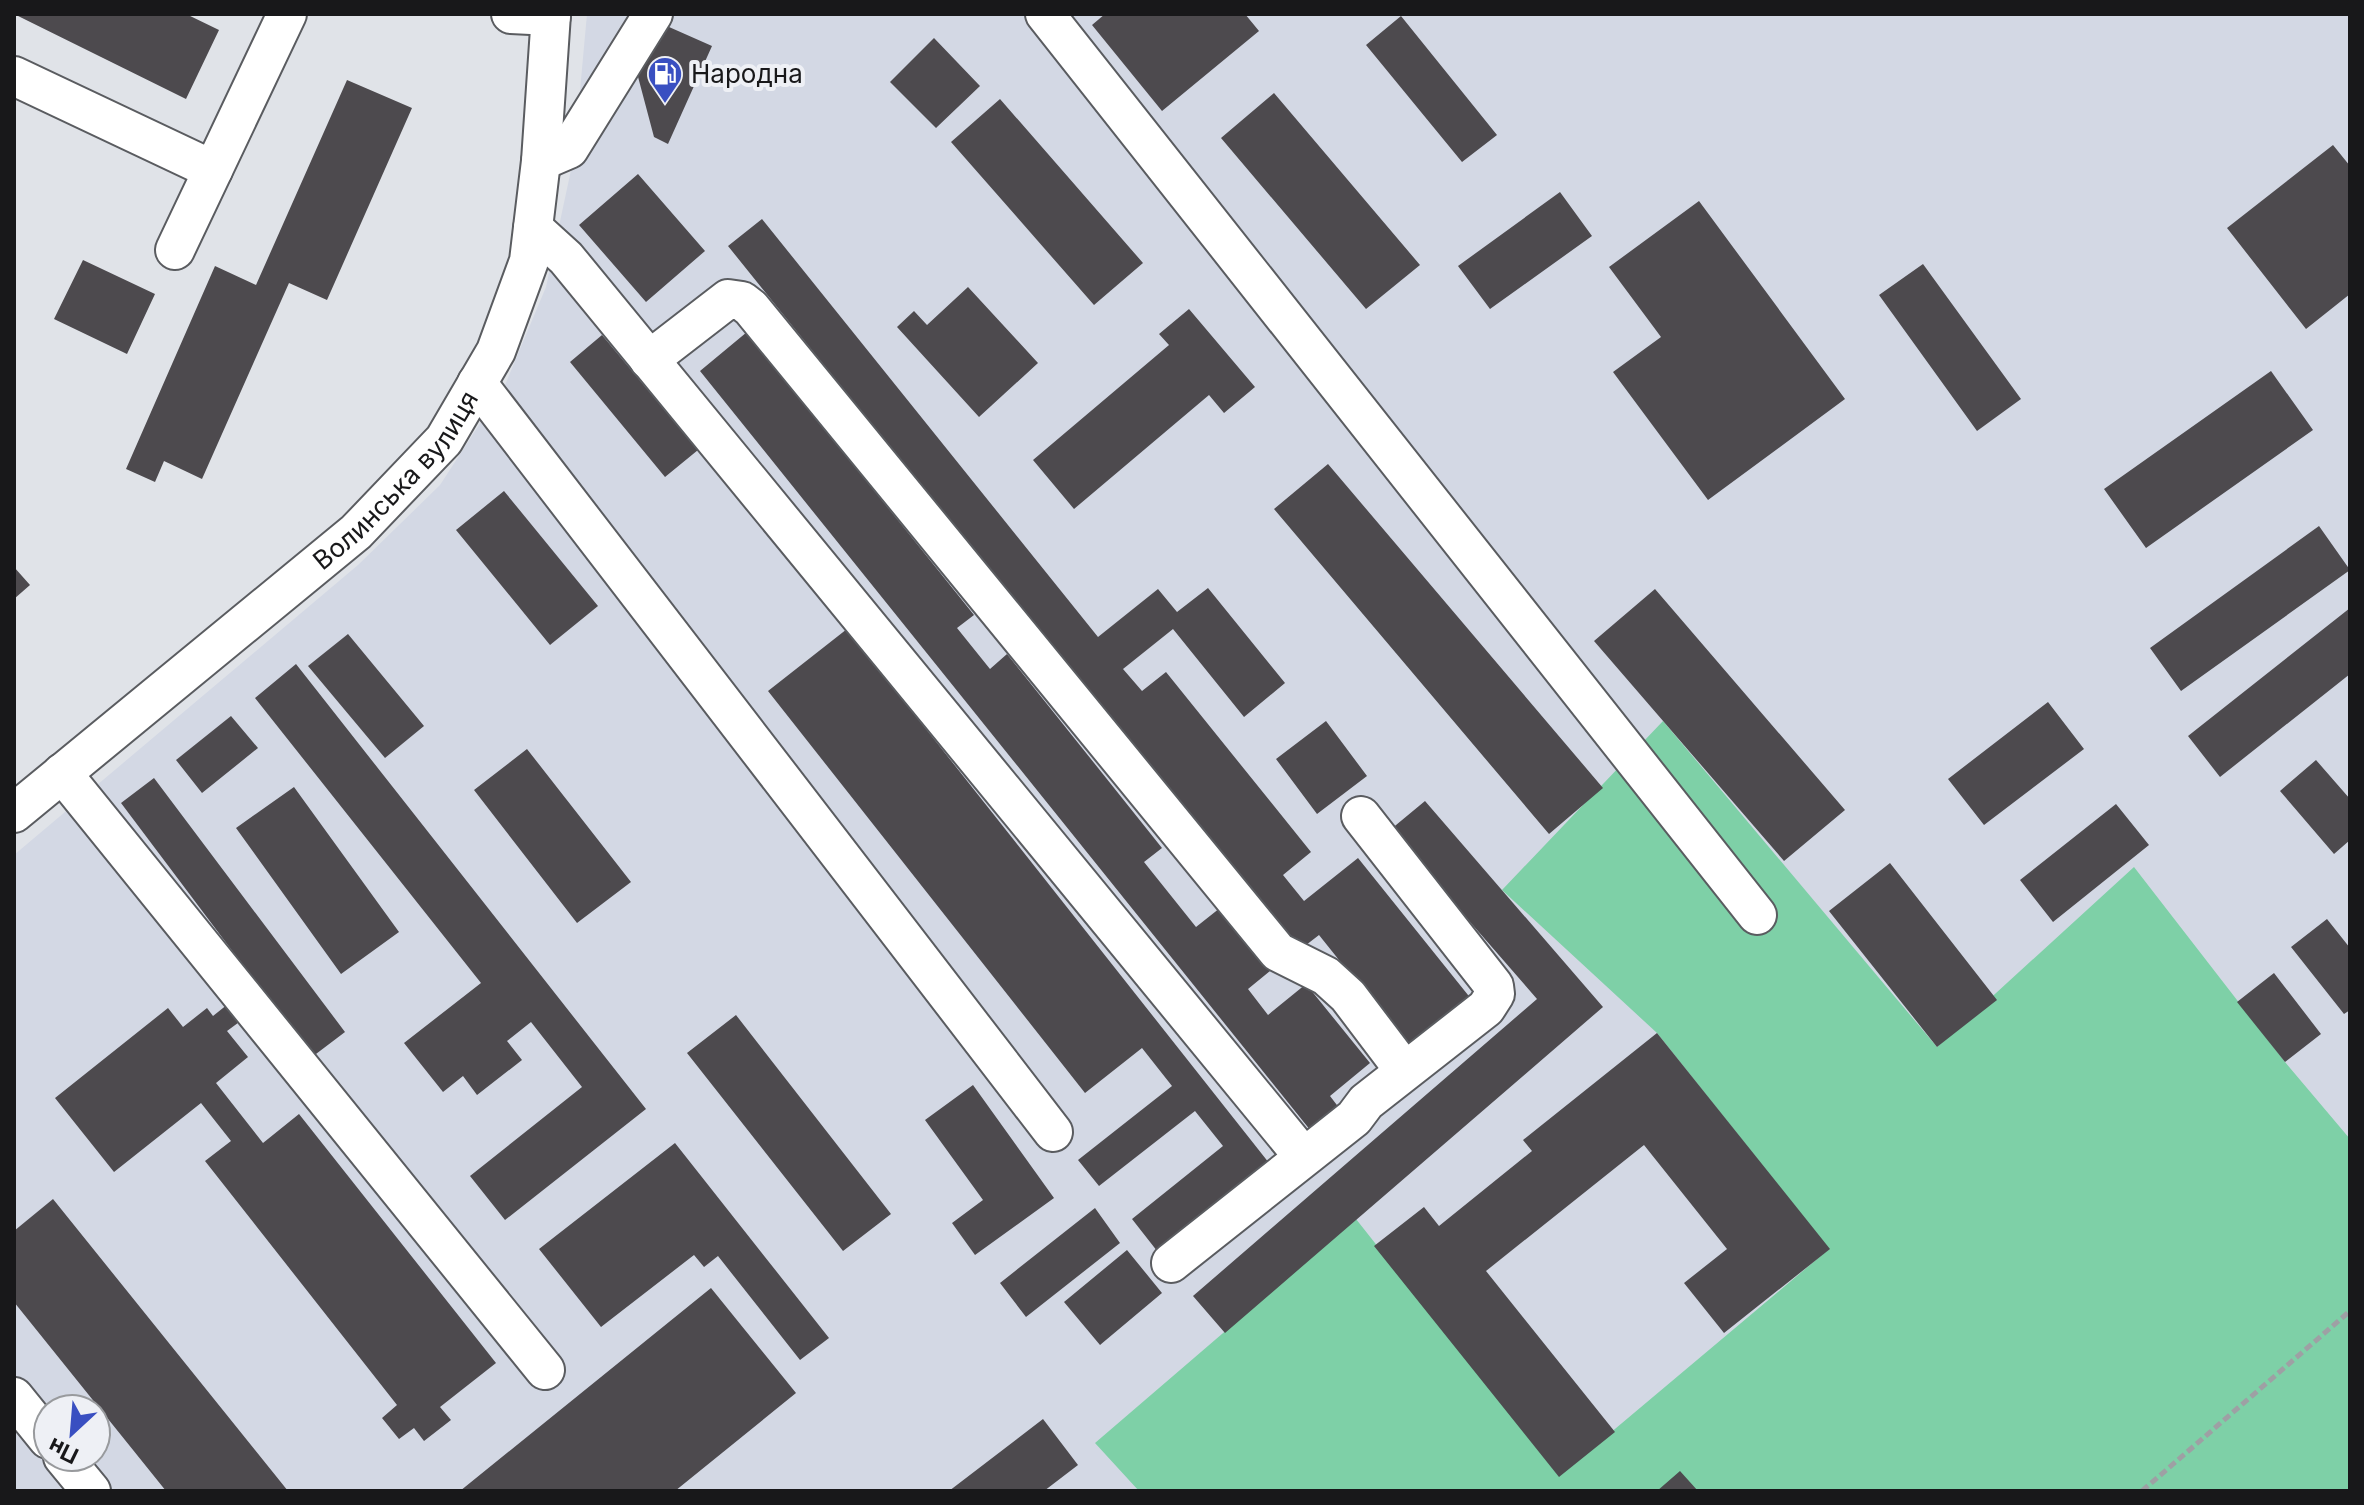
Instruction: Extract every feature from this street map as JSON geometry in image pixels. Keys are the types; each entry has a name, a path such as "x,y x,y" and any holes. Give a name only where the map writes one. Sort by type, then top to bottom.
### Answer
{"street":[{"path":"175,250 287,14"},
{"path":"511,14 551,15"},
{"path":"541,161 569,149 653,14"},
{"path":"1045,14 1757,915"},
{"name":"Волинська вулиця","path":"14,813 356,532 444,440 496,351 529,261 541,161 551,15"},
{"path":"14,76 213,170"},
{"path":"533,228 566,258 1303,1156"},
{"path":"649,360 728,299 742,301 751,308 1278,952 1326,976 1348,996 1404,1070"},
{"path":"477,383 1053,1132"},
{"path":"62,773 545,1370"},
{"path":"1171,1263 1354,1118 1366,1102 1404,1070 1486,1008 1495,994 1494,986 1361,816"},
{"path":"14,1397 32,1419"},
{"path":"76,1473 91,1491"}],"path":[{"path":"2142,1491 2350,1311"}],"shaded area":[{"path":"587,14 2350,14 2350,1491 14,1491 14,855 358,565 440,485 505,385 546,287 574,156"}],"green space":[{"path":"1663,721 1937,1047 2134,867 2285,1062 2350,1139 2350,1491 1139,1491 1095,1443 1356,1219 1559,1476 1829,1249 1657,1033 1502,890"}],"building":[{"path":"14,14 186,14 219,30 186,99"},
{"path":"1105,14 1245,14 1259,31 1162,111 1092,25"},
{"path":"1401,16 1497,135 1462,162 1366,45"},
{"name":"Народна","path":"660,23 712,46 668,144 654,137 637,73"},
{"path":"934,38 980,86 936,128 890,82"},
{"path":"347,80 412,108 327,300 289,283 202,479 164,461 155,482 126,469 215,266 256,285"},
{"path":"1274,93 1420,265 1366,309 1221,138"},
{"path":"1000,99 1143,263 1094,305 951,142"},
{"path":"2333,145 2350,166 2350,294 2306,329 2227,228"},
{"path":"638,174 705,251 646,302 579,225"},
{"path":"1560,192 1592,236 1490,309 1458,266"},
{"path":"1699,201 1845,399 1708,500 1613,372 1661,337 1609,267"},
{"path":"762,219 1098,637 1158,589 1177,612 1208,588 1285,683 1244,717 1173,629 1123,669 1142,691 1166,672 1311,852 1283,875 1304,901 1358,858 1472,1000 1411,1050 1319,935 1297,952 728,246"},
{"path":"83,260 155,294 127,354 54,319"},
{"path":"1923,264 2021,399 1977,431 1879,295"},
{"path":"968,287 1038,363 979,417 897,327 914,311 927,325"},
{"path":"1189,309 1255,387 1224,413 1209,395 1074,509 1033,460 1169,345 1159,334"},
{"path":"747,332 974,615 957,628 990,669 1007,654 1162,848 1144,862 1196,927 1220,908 1270,971 1248,989 1268,1015 1306,984 1370,1063 1330,1096 1343,1113 1315,1136 700,371"},
{"path":"602,335 698,450 665,477 570,362"},
{"path":"2271,371 2313,430 2146,548 2104,489"},
{"path":"1328,464 1603,788 1549,834 1274,509"},
{"path":"504,491 598,606 550,645 456,530"},
{"path":"2319,526 2350,570 2181,691 2150,648"},
{"path":"14,567 30,585 14,599"},
{"path":"1655,589 1845,810 1784,861 1594,641"},
{"path":"2350,608 2350,674 2220,777 2188,736"},
{"path":"847,629 1273,1168 1161,1256 1132,1219 1223,1146 1195,1111 1099,1186 1078,1160 1172,1086 1142,1048 1085,1093 768,691"},
{"path":"348,634 424,726 385,758 308,666"},
{"path":"296,664 646,1109 505,1220 470,1176 582,1087 531,1022 507,1041 522,1060 477,1095 463,1076 443,1092 404,1043 481,983 255,698"},
{"path":"2048,702 2084,749 1984,825 1948,779"},
{"path":"231,716 258,748 202,793 176,760"},
{"path":"1326,721 1367,776 1317,814 1276,759"},
{"path":"527,749 631,882 577,923 474,790"},
{"path":"2316,760 2350,799 2350,840 2334,854 2280,791"},
{"path":"154,778 345,1032 312,1057 121,803"},
{"path":"294,787 399,932 341,974 236,828"},
{"path":"1425,801 1603,1007 1225,1333 1193,1296 1537,999 1390,830"},
{"path":"2116,804 2149,845 2053,922 2020,880"},
{"path":"1890,863 1997,1000 1937,1047 1829,911"},
{"path":"2327,919 2350,948 2350,1010 2344,1014 2291,947"},
{"path":"2274,973 2321,1034 2285,1062 2237,1002"},
{"path":"233,1000 246,1017 227,1031 248,1057 216,1083 263,1143 299,1114 496,1363 440,1407 451,1420 424,1441 414,1428 399,1439 382,1418 397,1405 205,1161 231,1141 201,1103 114,1172 55,1098 168,1008 183,1027 207,1008 213,1016"},
{"path":"736,1015 891,1214 843,1251 687,1053"},
{"path":"1657,1033 1830,1249 1724,1333 1684,1283 1727,1249 1644,1145 1486,1271 1615,1432 1559,1477 1374,1246 1424,1207 1439,1226 1532,1151 1523,1140"},
{"path":"973,1085 1054,1198 975,1255 952,1223 983,1200 925,1120"},
{"path":"675,1143 829,1338 800,1360 718,1256 704,1267 694,1255 601,1327 539,1249"},
{"path":"53,1199 288,1491 166,1491 112,1424 112,1393 87,1393 14,1302 14,1231"},
{"path":"1095,1208 1120,1243 1026,1317 1000,1283"},
{"path":"1127,1250 1162,1293 1100,1345 1064,1302"},
{"path":"711,1288 796,1393 675,1491 460,1491"},
{"path":"1043,1419 1078,1465 1044,1491 949,1491"},
{"path":"1680,1471 1698,1491 1657,1491"}],"place":[{"name":"Народна","path":"665,105"}]}
